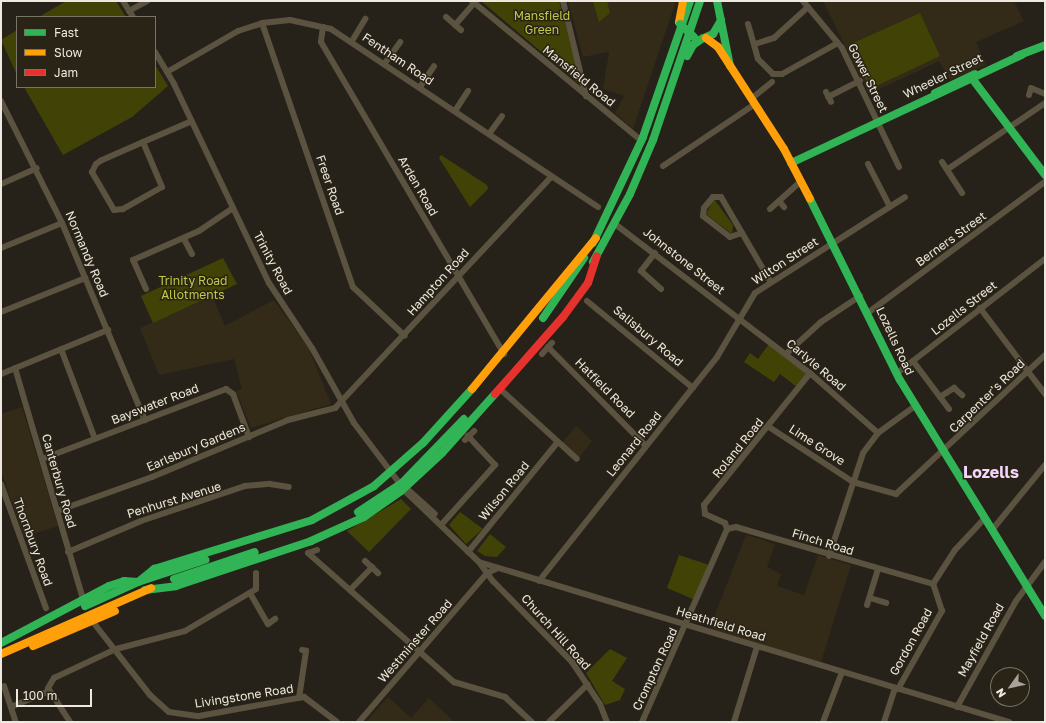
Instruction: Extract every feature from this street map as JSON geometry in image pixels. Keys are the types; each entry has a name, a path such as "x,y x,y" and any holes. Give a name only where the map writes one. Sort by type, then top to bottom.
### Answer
{"main road":[{"path":"603,224 606,206 637,137 679,22 683,1"},
{"path":"461,417 536,327 570,282 596,238 643,136 690,1"},
{"path":"1,649 138,582 309,527 355,507 402,483 461,417 560,312 597,256 630,194 653,140 700,1"},
{"name":"Lozells Road","path":"717,1 731,71"},
{"path":"630,194 642,182 647,171 688,53 704,38 717,30 721,20"},
{"path":"679,22 694,37 704,38"},
{"name":"Lozells Road","path":"704,38 715,43 731,71 753,101 792,163 800,182 832,244 869,312 896,374 1045,616"},
{"name":"Wheeler Street","path":"792,163 1045,45"},
{"path":"973,78 986,93 1045,175"},
{"name":"Wheeler Street","path":"878,124 955,83 973,78"},
{"path":"1,654 143,591 313,533 355,507 393,474 504,354 596,238"},
{"path":"1,662 93,622 128,604 143,591 176,586 311,541 364,517 427,467 563,317 588,283 597,256"},
{"path":"393,474 403,470 427,467"},
{"path":"355,507 381,498 404,486"},
{"path":"1,643 83,599 124,581 138,582"}],"street":[{"path":"123,1 131,14 147,1"},
{"path":"563,1 586,96"},
{"name":"Gower Street","path":"803,1 838,43 860,82 898,166 904,160"},
{"path":"455,25 473,2"},
{"name":"Mansfield Road","path":"473,2 637,137"},
{"path":"755,44 774,38 808,7"},
{"path":"446,17 461,30"},
{"name":"Fentham Road","path":"167,72 238,31 262,23 290,20 323,27 352,41 598,207"},
{"path":"352,41 365,20"},
{"name":"Freer Road","path":"262,23 353,286 404,336"},
{"path":"748,24 761,64 776,75 838,43"},
{"name":"Arden Road","path":"323,27 321,42 457,277 504,354"},
{"path":"385,63 400,42"},
{"name":"Trinity Road","path":"156,54 192,121 269,283 342,402 393,474 404,486"},
{"path":"420,87 434,66"},
{"path":"663,166 753,101 772,82"},
{"path":"828,97 860,82"},
{"path":"1029,95 1031,88 1045,94"},
{"path":"454,111 468,91"},
{"name":"Normandy Road","path":"1,101 37,168 62,223 145,420"},
{"path":"948,170 1045,103"},
{"path":"489,134 502,116"},
{"path":"143,142 162,187 123,209 114,210 110,208 93,168 102,160 143,142 192,121"},
{"path":"666,154 670,161"},
{"path":"942,162 962,193"},
{"path":"868,164 890,207"},
{"path":"1,184 37,168"},
{"name":"Hampton Road","path":"342,402 551,176"},
{"path":"770,209 800,182"},
{"name":"Berners Street","path":"869,312 1045,182"},
{"path":"742,233 730,237 706,220 704,208 713,197 721,197 742,233 770,281"},
{"name":"Wilton Street","path":"738,316 755,293 770,281 832,244 905,197"},
{"path":"779,201 784,207"},
{"path":"146,289 131,257 184,239 233,208"},
{"path":"1,248 62,223"},
{"name":"Johnstone Street","path":"615,224 738,316"},
{"path":"184,239 192,254"},
{"path":"655,253 641,271 661,289"},
{"name":"Lozells Street","path":"896,374 1045,259"},
{"path":"1,312 85,278"},
{"path":"786,354 820,322 860,296"},
{"name":"Salisbury Road","path":"587,301 693,388"},
{"path":"980,308 1045,394"},
{"name":"Carlyle Road","path":"738,316 810,373 878,433"},
{"name":"Leonard Road","path":"540,581 723,348 738,316"},
{"path":"1,374 108,330"},
{"name":"Hatfield Road","path":"542,354 550,345 646,446"},
{"path":"61,349 95,439"},
{"name":"Carpenter's Road","path":"853,482 896,494 944,453 1045,355"},
{"path":"913,360 949,409"},
{"name":"Canterbury Road","path":"15,368 83,599"},
{"name":"Roland Road","path":"728,529 725,523 705,514 704,506 769,427 810,373"},
{"path":"499,388 557,443 577,459"},
{"path":"940,397 954,388 962,395"},
{"name":"Bayswater Road","path":"42,459 226,389 233,394 249,437"},
{"name":"Earlsbury Gardens","path":"57,511 249,437 288,420 335,408 342,402"},
{"path":"829,556 863,453 878,433 915,406"},
{"name":"Lime Grove","path":"769,427 853,482"},
{"path":"441,525 494,468 494,462 467,438 474,431"},
{"name":"Wilson Road","path":"468,552 557,443"},
{"path":"992,530 1045,465"},
{"name":"Thornbury Road","path":"1,484 46,608"},
{"name":"Penhurst Avenue","path":"68,552 141,521 246,486 270,484 289,487"},
{"name":"Heathfield Road","path":"404,486 422,501 441,525 479,562 1009,722"},
{"path":"933,584 963,540 984,519"},
{"name":"Finch Road","path":"728,529 736,527 829,556 933,584"},
{"path":"687,626 728,529"},
{"path":"317,550 308,553 454,682 505,697 532,722"},
{"path":"365,561 378,573"},
{"path":"479,562 487,573"},
{"name":"Mayfield Road","path":"957,707 1026,586 1045,562"},
{"path":"350,590 372,567"},
{"name":"Westminster Road","path":"358,722 420,653 487,573 498,568"},
{"path":"867,605 878,570"},
{"path":"11,707 49,689 54,678 116,649 185,631 250,593 258,584 256,573"},
{"name":"Church Hill Road","path":"487,573 588,684 607,722"},
{"name":"Gordon Road","path":"884,722 896,688 942,610 933,584"},
{"path":"250,593 268,624 275,619"},
{"path":"870,598 886,603"},
{"name":"Livingstone Road","path":"93,622 162,707 184,716 200,719 299,698 312,702 337,722"},
{"name":"Crompton Road","path":"642,722 687,626"},
{"path":"734,722 758,647"},
{"path":"299,698 306,651 302,650"},
{"path":"823,722 842,672"},
{"path":"549,722 588,684"},
{"path":"4,686 16,722"},
{"path":"49,689 72,721"}],"shaded area":[{"path":"568,1 676,1 633,129 615,113 624,96 603,89 609,52 583,57"},
{"path":"823,1 1014,1 1024,21 976,42 986,65 950,80 939,61 869,94"},
{"path":"212,296 225,326 274,300 309,349 331,404 251,428 236,391 242,389 234,359 159,375 140,328"},
{"path":"22,407 58,526 24,537 1,471 1,414"},
{"path":"576,426 592,441 579,458 562,443"},
{"path":"746,535 775,544 767,567 781,574 777,586 804,595 818,555 851,565 821,662 709,630"},
{"path":"388,697 411,718 429,698 454,722 366,722"}],"green space":[{"path":"66,1 116,1 125,16 41,16"},
{"name":"Mansfield Green","path":"481,1 559,1 582,86"},
{"path":"593,1 607,1 610,13 599,22"},
{"path":"920,13 940,56 870,89 849,45"},
{"path":"16,31 16,73 1,40"},
{"path":"156,67 168,86 132,117 63,155 25,88 156,88"},
{"path":"441,155 487,185 488,189 470,207 439,158"},
{"path":"714,199 733,225 732,234 706,214"},
{"name":"Trinity Road Allotments","path":"223,258 237,284 153,323 141,296"},
{"path":"769,344 807,374 797,387 780,374 774,382 744,362 750,353 758,359"},
{"path":"401,499 411,509 369,552 347,531"},
{"path":"460,512 483,529 466,544 449,525"},
{"path":"490,534 506,547 497,557 485,556 477,551"},
{"path":"679,555 709,565 695,600 667,588"},
{"path":"610,649 627,658 612,681 625,689 620,700 605,705 586,673"}],"traffic: fast":[{"path":"593,243 643,137 690,1"},
{"path":"593,262 630,194 653,140 700,1"},
{"path":"717,1 730,66"},
{"path":"704,38 713,34 721,20"},
{"path":"680,24 694,37"},
{"path":"687,56 693,45 703,38"},
{"path":"1017,56 1045,45"},
{"path":"791,163 1022,55"},
{"path":"935,93 975,74"},
{"path":"971,77 1045,175"},
{"path":"810,199 900,380 1045,616"},
{"path":"543,318 584,258"},
{"path":"1,643 109,586 124,581 138,582 154,569 312,520 374,486 423,443 472,389"},
{"path":"145,590 176,586 311,541 364,517 401,491 442,453 495,394"},
{"path":"358,512 402,483 464,419"},
{"path":"174,579 255,552"},
{"path":"85,606 138,582 205,560"}],"traffic: slow":[{"path":"679,22 683,1"},
{"path":"706,38 718,47 784,149 810,199"},
{"path":"472,389 596,238"},
{"path":"1,654 151,588"},
{"path":"33,646 115,611"}],"traffic: jam":[{"path":"495,394 563,317 588,283 597,256"}],"district":[{"name":"Lozells","path":"991,472"}]}
